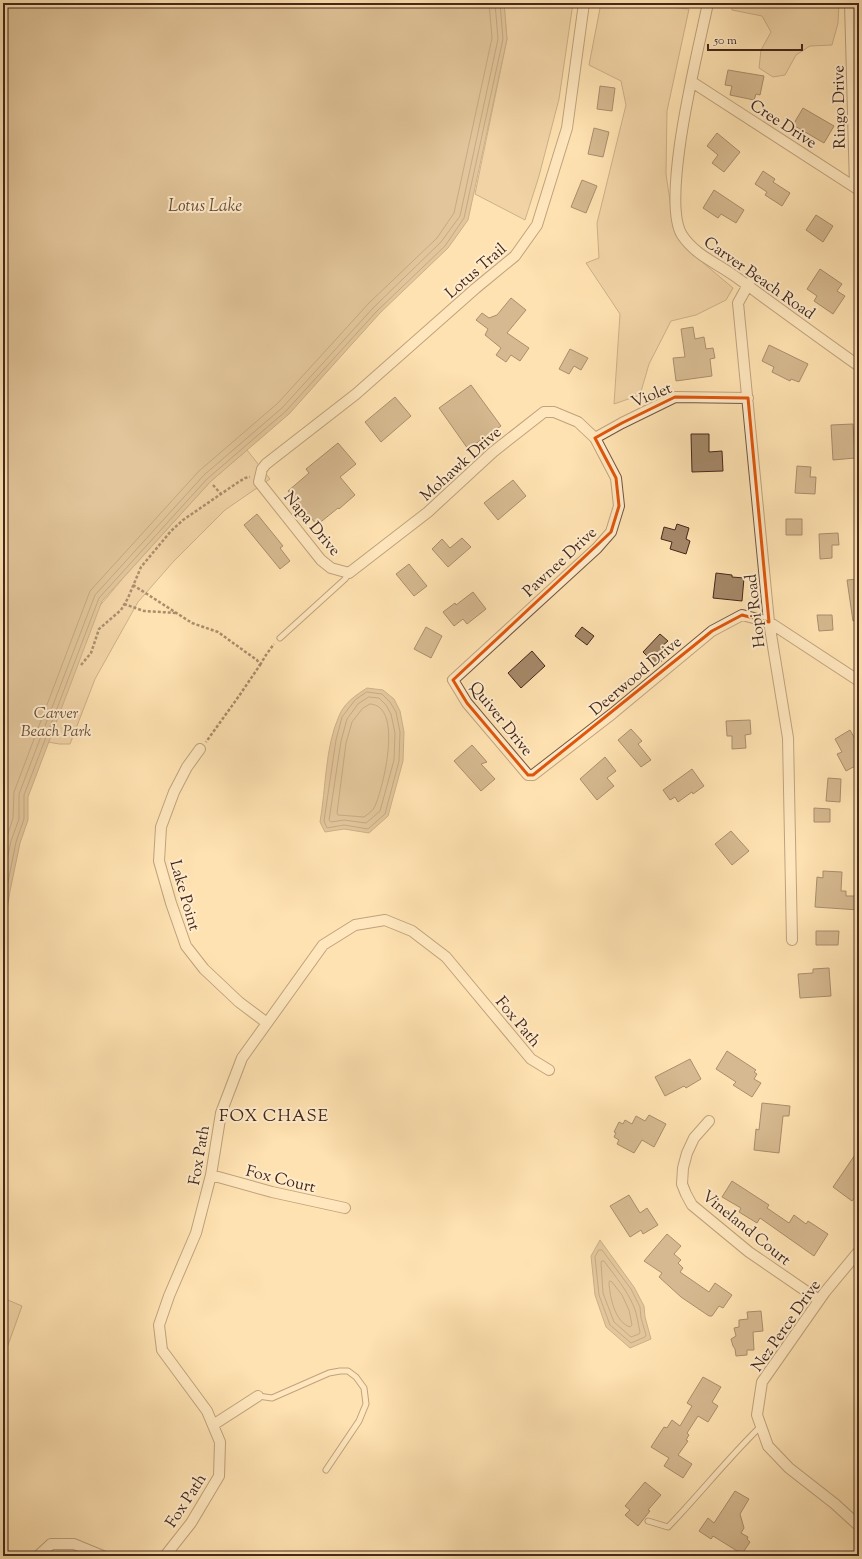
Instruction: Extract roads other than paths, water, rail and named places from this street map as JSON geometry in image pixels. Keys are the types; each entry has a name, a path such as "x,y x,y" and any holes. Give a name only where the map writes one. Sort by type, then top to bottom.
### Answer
{"street":[{"name":"Lotus Trail","path":"260,479 262,469 266,464 356,394 476,288 515,256 537,225 567,128 584,3"},
{"name":"Carver Beach Road","path":"708,3 681,135 675,197 678,222 682,234 694,249 708,261 749,284 859,366"},
{"name":"Ringo Drive","path":"850,3 857,189"},
{"name":"Cree Drive","path":"692,82 857,189"},
{"name":"Hopi Road","path":"749,284 738,303 769,622 788,738 792,940"},
{"name":"Violet","path":"595,438 675,397 748,398"},
{"name":"Mohawk Drive","path":"349,573 428,512 493,452 544,412 554,412 578,422 595,438"},
{"name":"Pawnee Drive","path":"453,680 593,552 611,532 619,506 616,478 595,438"},
{"name":"Napa Drive","path":"260,479 321,560 331,568 349,573"},
{"name":"Deerwood Drive","path":"528,775 533,775 612,714 712,631 742,615 769,622 859,680"},
{"name":"Quiver Drive","path":"453,680 467,704 528,775"},
{"name":"Lake Point","path":"200,749 187,767 171,799 161,827 159,861 171,903 186,946 204,969 239,1002 267,1023"},
{"name":"Fox Path","path":"165,1556 191,1523 219,1476 220,1442 207,1411 162,1350 159,1325 169,1296 196,1233 211,1175 221,1113 242,1058 323,945 354,925 385,920 412,931 446,957 531,1059 549,1070"},
{"name":"Vineland Court","path":"709,1121 694,1138 687,1153 683,1168 682,1184 692,1205 749,1252 819,1300"},
{"name":"Fox Court","path":"211,1175 272,1192 345,1208"},
{"name":"Nez Perce Drive","path":"859,1251 819,1300 762,1382 757,1415 768,1446 789,1468 835,1504 859,1526"},
{"path":"213,1425 258,1396"},
{"path":"38,1556 51,1544 74,1544 103,1556"}],"lane":[{"path":"280,638 345,579 349,573"},
{"path":"258,1396 272,1398 329,1374 348,1371 356,1377 364,1388 366,1404 359,1421 326,1470"},
{"path":"648,1521 668,1528 731,1456 761,1426"}],"water":[{"name":"Lotus Lake","path":"3,3 504,3 507,39 468,220 448,248 380,313 289,414 210,482 102,601 28,797 28,820 20,843 3,934"},
{"path":"367,688 383,690 394,699 400,711 404,732 403,761 388,816 369,833 344,829 325,832 320,822 328,754 334,728 341,711 347,703"},
{"path":"600,1240 634,1287 644,1306 645,1317 651,1339 630,1348 606,1327 595,1295 591,1256"}],"district":[{"name":"FOX CHASE","path":"274,1115"}],"park label":[{"name":"Carver Beach Park","path":"56,721"}]}
